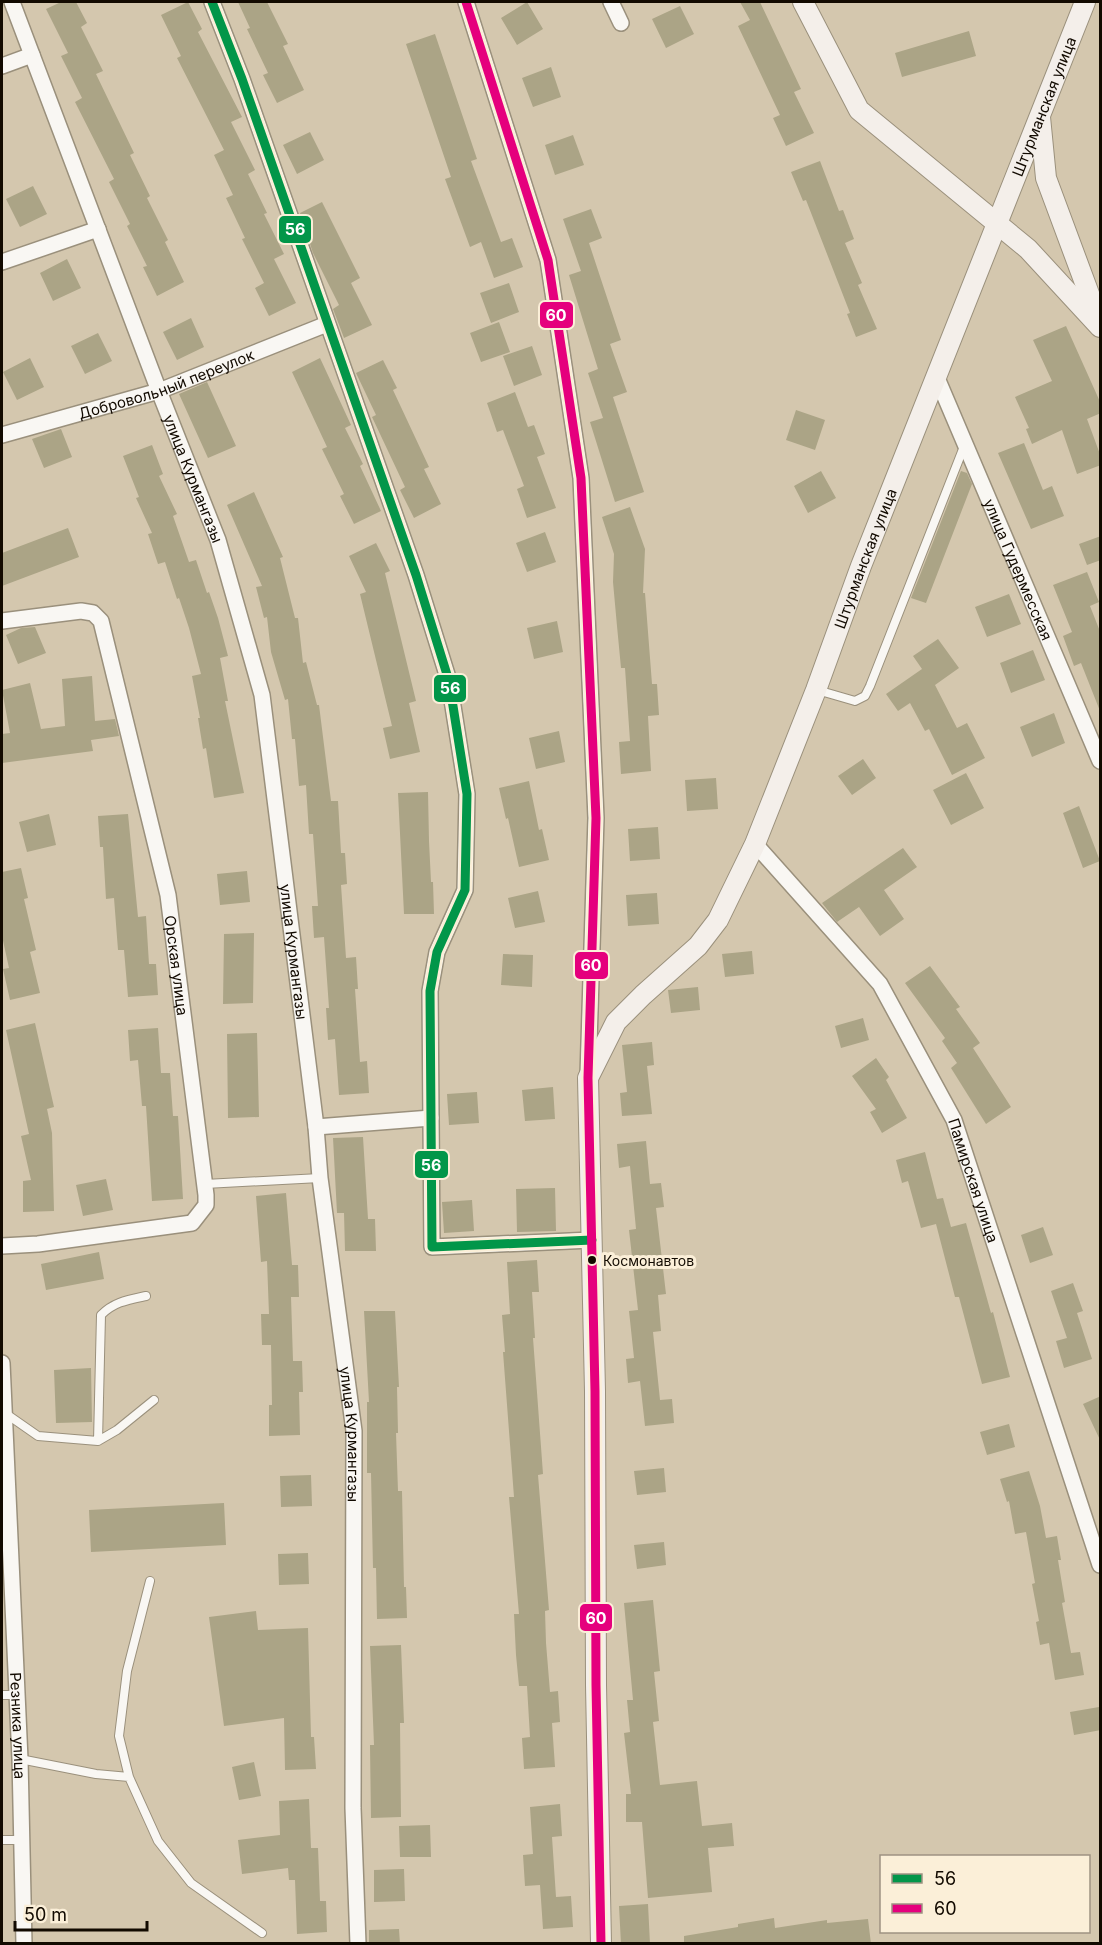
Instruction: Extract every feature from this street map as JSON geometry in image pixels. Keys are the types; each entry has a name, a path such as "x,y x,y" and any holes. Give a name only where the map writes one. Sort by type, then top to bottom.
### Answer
{"street":[{"name":"улица Курмангазы","path":"12,2 159,391 219,540 262,695 316,1127 320,1178 354,1431 353,1808 358,1944"},
{"path":"212,2 242,79 416,576 448,681 467,794 465,890 437,952 430,991 432,1247 592,1240"},
{"path":"466,2 548,260 581,478 596,818 588,1078 595,1391 596,1685 601,1944"},
{"path":"611,2 621,23"},
{"path":"803,2 859,110 1028,249 1101,326"},
{"name":"Штурманская улица","path":"588,1078 616,1022 698,946 718,920 755,844 816,690 861,566 1085,2"},
{"path":"2,66 32,55"},
{"path":"1040,114 1046,178 1101,326"},
{"path":"2,262 98,229"},
{"name":"Добровольный переулок","path":"2,435 159,391 327,324"},
{"name":"улица Гудермесская","path":"937,378 1101,761"},
{"name":"Орская улица","path":"2,621 81,611 93,614 101,621 168,895 206,1205 192,1223 38,1244 2,1246"},
{"name":"Памирская улица","path":"755,844 880,984 954,1120 1101,1565"},
{"path":"316,1127 431,1118"},
{"name":"Резника улица","path":"2,1363 5,1413 6,1537 20,1759 24,1944"}],"lane":[{"path":"816,690 855,701 865,696 965,444"},
{"path":"205,1184 320,1178"},
{"path":"98,1441 101,1315 110,1306 120,1301 146,1296"},
{"path":"5,1413 38,1436 98,1441 117,1430 154,1400"},
{"path":"150,1581 127,1671 119,1736 129,1777 158,1841 191,1883 262,1933"},
{"path":"2,1695 17,1695"},
{"path":"20,1759 96,1774 129,1777"},
{"path":"2,1840 22,1840"}],"building":[{"path":"61,2 76,2 87,23 81,27 103,71 96,74 134,153 130,155 150,196 147,198 168,240 165,242 184,282 157,296 143,267 147,266 127,226 130,224 109,182 114,179 75,102 82,98 61,56 68,53 46,9"},
{"path":"188,2 202,29 198,32 242,117 231,122 255,170 248,174 267,213 264,214 284,254 274,259 296,303 269,316 255,288 264,283 242,239 245,238 226,198 233,195 214,155 224,150 177,58 181,56 161,15"},
{"path":"238,2 267,2 288,44 283,46 304,90 277,103 263,75 268,73 247,29 250,28"},
{"path":"527,2 543,29 517,45 501,18"},
{"path":"740,2 760,2 801,89 794,92 814,133 786,146 773,118 780,115 738,26 750,20"},
{"path":"680,6 694,34 666,48 652,19"},
{"path":"969,31 976,56 902,77 895,53"},
{"path":"435,34 477,159 471,161 501,242 512,238 523,267 494,278 481,242 470,247 445,179 451,177 406,44"},
{"path":"551,67 561,97 533,107 522,78"},
{"path":"310,132 324,160 297,174 283,145"},
{"path":"573,135 584,165 555,175 545,145"},
{"path":"820,161 839,211 843,210 854,239 845,243 862,283 858,285 877,329 856,337 847,314 850,313 806,200 803,201 791,172"},
{"path":"33,186 47,214 20,227 6,199"},
{"path":"322,202 360,278 351,283 372,325 344,338 333,309 339,305 313,253 300,213"},
{"path":"591,209 602,238 589,243 621,340 610,344 627,392 613,397 644,492 615,502 590,422 603,418 588,373 598,369 569,275 581,271 563,219"},
{"path":"67,259 81,288 53,301 40,273"},
{"path":"509,283 519,312 491,323 480,293"},
{"path":"191,318 204,347 177,360 163,332"},
{"path":"499,322 510,352 481,362 470,333"},
{"path":"1066,326 1101,404 1101,413 1087,419 1101,457 1101,465 1077,474 1062,430 1032,444 1026,429 1029,428 1015,397 1052,381 1033,340"},
{"path":"98,333 112,361 85,374 71,346"},
{"path":"532,346 542,375 514,386 503,356"},
{"path":"30,358 44,387 17,400 3,372"},
{"path":"320,358 351,425 345,428 363,464 360,466 381,511 354,524 340,496 344,494 322,449 327,447 292,372"},
{"path":"383,360 397,388 393,390 429,467 424,469 441,504 414,518 400,490 405,487 372,417 376,415 356,373"},
{"path":"207,382 236,446 208,458 179,394"},
{"path":"515,392 528,427 534,425 545,454 537,457 556,508 527,518 517,489 524,486 503,430 497,432 487,403"},
{"path":"796,410 825,420 815,450 786,440"},
{"path":"61,429 72,457 44,468 32,439"},
{"path":"1024,443 1043,490 1052,486 1064,516 1031,529 998,453"},
{"path":"152,445 163,474 159,476 177,514 173,516 189,562 196,560 218,618 228,656 220,658 228,701 225,701 244,793 214,798 206,748 203,749 192,676 201,674 189,628 165,562 158,564 148,534 152,533 136,498 139,497 123,456"},
{"path":"821,471 836,498 808,513 794,486"},
{"path":"961,471 967,473 972,484 926,603 911,598"},
{"path":"254,492 283,557 280,558 295,618 298,618 303,663 306,662 317,705 319,705 331,801 338,801 341,853 345,853 347,884 341,885 346,958 356,957 358,989 355,989 360,1062 367,1061 369,1093 339,1095 335,1039 328,1040 326,1008 329,1008 324,937 314,938 312,906 318,906 313,834 309,834 306,785 299,786 295,739 292,739 288,699 285,700 271,652 267,617 264,618 256,587 262,586 227,505"},
{"path":"630,507 645,549 643,593 645,593 652,684 657,684 659,715 648,716 651,771 621,774 619,742 630,741 625,668 621,668 613,582 614,554 602,517"},
{"path":"68,528 79,557 2,586 2,553"},
{"path":"545,532 556,562 527,572 516,543"},
{"path":"1101,536 1101,560 1087,565 1079,544"},
{"path":"376,543 390,571 385,573 416,701 409,703 420,752 390,759 383,728 392,726 360,594 366,592 349,556"},
{"path":"1087,572 1099,602 1090,606 1101,634 1100,711 1081,663 1074,666 1063,636 1072,632 1053,585"},
{"path":"1009,594 1021,624 987,637 975,607"},
{"path":"557,621 563,652 534,659 527,628"},
{"path":"35,627 46,653 18,664 6,635 21,628"},
{"path":"938,639 959,668 935,685 957,728 967,723 985,758 952,775 929,729 925,731 910,703 898,711 886,694 922,669 913,656"},
{"path":"1033,650 1045,680 1011,693 1000,663"},
{"path":"92,676 95,721 115,719 119,736 91,740 93,751 2,763 2,734 10,733 2,690 30,683 41,729 65,726 62,679"},
{"path":"1054,713 1065,743 1032,757 1020,727"},
{"path":"559,731 565,762 536,769 529,738"},
{"path":"863,759 876,778 852,795 838,776"},
{"path":"966,773 984,808 951,825 933,790"},
{"path":"716,778 718,809 687,811 685,780"},
{"path":"529,781 539,830 542,829 549,860 519,867 499,788"},
{"path":"428,792 434,914 404,914 398,793"},
{"path":"1079,806 1100,861 1083,868 1063,813"},
{"path":"49,814 56,845 27,852 19,822"},
{"path":"128,814 138,917 146,916 149,964 156,964 158,995 128,997 124,950 118,950 114,898 106,899 103,847 100,847 98,816"},
{"path":"658,827 660,859 630,861 628,829"},
{"path":"903,848 917,867 884,890 904,919 880,936 859,907 837,922 822,903"},
{"path":"21,868 28,898 24,899 36,950 30,952 40,993 10,1000 3,969 9,968 2,936 2,872"},
{"path":"247,871 250,902 220,905 217,874"},
{"path":"538,891 545,922 515,928 508,898"},
{"path":"657,893 659,924 628,926 626,895"},
{"path":"254,933 253,1003 223,1004 224,934"},
{"path":"752,951 754,974 725,977 722,954"},
{"path":"503,954 533,955 532,987 501,985"},
{"path":"930,966 960,1007 956,1009 980,1043 973,1048 1011,1107 986,1124 951,1068 957,1063 942,1041 945,1038 905,983"},
{"path":"698,987 700,1010 671,1013 668,990"},
{"path":"863,1018 869,1040 841,1048 835,1026"},
{"path":"35,1023 54,1107 47,1109 52,1133 54,1211 23,1212 23,1181 31,1180 21,1136 29,1134 6,1030"},
{"path":"158,1028 161,1073 170,1073 173,1116 178,1116 183,1199 152,1201 146,1106 142,1106 138,1060 130,1061 128,1030"},
{"path":"257,1033 259,1117 228,1118 227,1034"},
{"path":"652,1042 654,1065 647,1066 652,1114 622,1116 620,1093 627,1092 622,1045"},
{"path":"876,1058 889,1077 886,1080 907,1118 882,1133 870,1112 876,1109 852,1076"},
{"path":"553,1087 555,1119 525,1121 522,1090"},
{"path":"477,1092 479,1123 449,1125 447,1094"},
{"path":"363,1137 368,1219 375,1219 376,1251 345,1251 344,1213 337,1213 333,1138"},
{"path":"646,1141 650,1184 661,1183 664,1207 656,1208 666,1294 658,1295 661,1331 653,1332 660,1400 672,1399 674,1423 645,1426 640,1381 628,1383 626,1359 634,1358 629,1311 638,1310 629,1230 636,1229 630,1166 619,1168 617,1144"},
{"path":"925,1152 937,1199 943,1198 951,1227 966,1223 1010,1377 982,1384 959,1297 955,1297 936,1224 921,1228 908,1181 902,1183 896,1160"},
{"path":"106,1179 113,1210 83,1216 76,1185"},
{"path":"555,1188 556,1231 517,1232 516,1189"},
{"path":"286,1193 292,1265 298,1265 299,1297 291,1297 293,1361 302,1361 303,1392 299,1392 300,1435 269,1436 269,1405 272,1405 271,1345 262,1345 261,1314 269,1314 267,1261 261,1262 256,1196"},
{"path":"472,1200 474,1231 444,1233 442,1202"},
{"path":"1043,1227 1053,1255 1030,1263 1021,1235"},
{"path":"99,1252 104,1279 46,1290 41,1264"},
{"path":"537,1260 539,1292 532,1292 535,1338 533,1338 543,1474 538,1475 549,1610 545,1611 546,1643 550,1692 558,1691 560,1722 552,1723 555,1767 524,1769 522,1738 530,1737 527,1686 519,1686 516,1655 514,1614 519,1614 509,1497 514,1497 502,1315 510,1314 507,1262"},
{"path":"1073,1283 1083,1311 1077,1313 1092,1359 1064,1368 1056,1341 1067,1338 1051,1291"},
{"path":"364,1311 395,1311 399,1387 397,1387 398,1433 396,1433 398,1491 402,1491 407,1618 377,1619 376,1568 373,1568 371,1473 367,1473 367,1402 369,1402"},
{"path":"91,1368 92,1422 56,1423 54,1370"},
{"path":"1101,1396 1101,1442 1083,1404"},
{"path":"1009,1424 1015,1447 987,1455 980,1432"},
{"path":"664,1468 666,1492 637,1495 634,1471"},
{"path":"1029,1471 1040,1506 1046,1538 1057,1536 1061,1560 1058,1560 1065,1602 1062,1603 1071,1653 1080,1652 1084,1675 1055,1680 1049,1643 1040,1645 1036,1622 1039,1621 1032,1584 1035,1583 1026,1532 1015,1534 1009,1501 1007,1502 1000,1479"},
{"path":"311,1475 312,1506 281,1507 280,1476"},
{"path":"224,1503 226,1545 91,1552 89,1510"},
{"path":"664,1542 666,1565 637,1569 634,1545"},
{"path":"308,1553 309,1584 279,1585 278,1554"},
{"path":"653,1600 660,1671 654,1672 659,1721 653,1722 660,1785 697,1781 702,1826 732,1823 734,1846 708,1848 712,1892 648,1898 642,1822 626,1822 626,1794 631,1794 624,1733 630,1732 627,1700 633,1700 624,1603"},
{"path":"256,1611 258,1630 308,1628 311,1737 314,1737 316,1769 285,1770 284,1718 224,1726 209,1617"},
{"path":"401,1645 404,1723 400,1723 401,1817 371,1818 370,1745 374,1745 370,1646"},
{"path":"1099,1707 1101,1730 1074,1735 1070,1712"},
{"path":"254,1762 261,1796 239,1800 232,1767"},
{"path":"309,1799 311,1848 318,1848 320,1901 326,1901 327,1932 297,1934 295,1880 289,1880 288,1868 242,1874 238,1840 280,1835 279,1801"},
{"path":"560,1804 562,1836 552,1837 556,1897 571,1896 573,1927 543,1929 540,1885 525,1886 523,1855 533,1854 530,1807"},
{"path":"430,1825 431,1857 400,1857 399,1826"},
{"path":"404,1869 405,1901 374,1902 374,1870"},
{"path":"648,1904 650,1944 621,1944 619,1906"},
{"path":"774,1918 775,1928 827,1920 827,1923 868,1919 871,1944 684,1944 684,1936"},
{"path":"399,1929 400,1944 369,1944 369,1930"}],"transit line":[{"name":"56","path":"212,2 242,79 416,575 449,681 467,794 465,890 437,952 430,991 432,1247 592,1240"},
{"name":"60","path":"466,2 548,260 581,478 596,818 588,1078 595,1391 596,1685 601,1944"}],"place":[{"name":"Космонавтов","path":"592,1260"}]}
